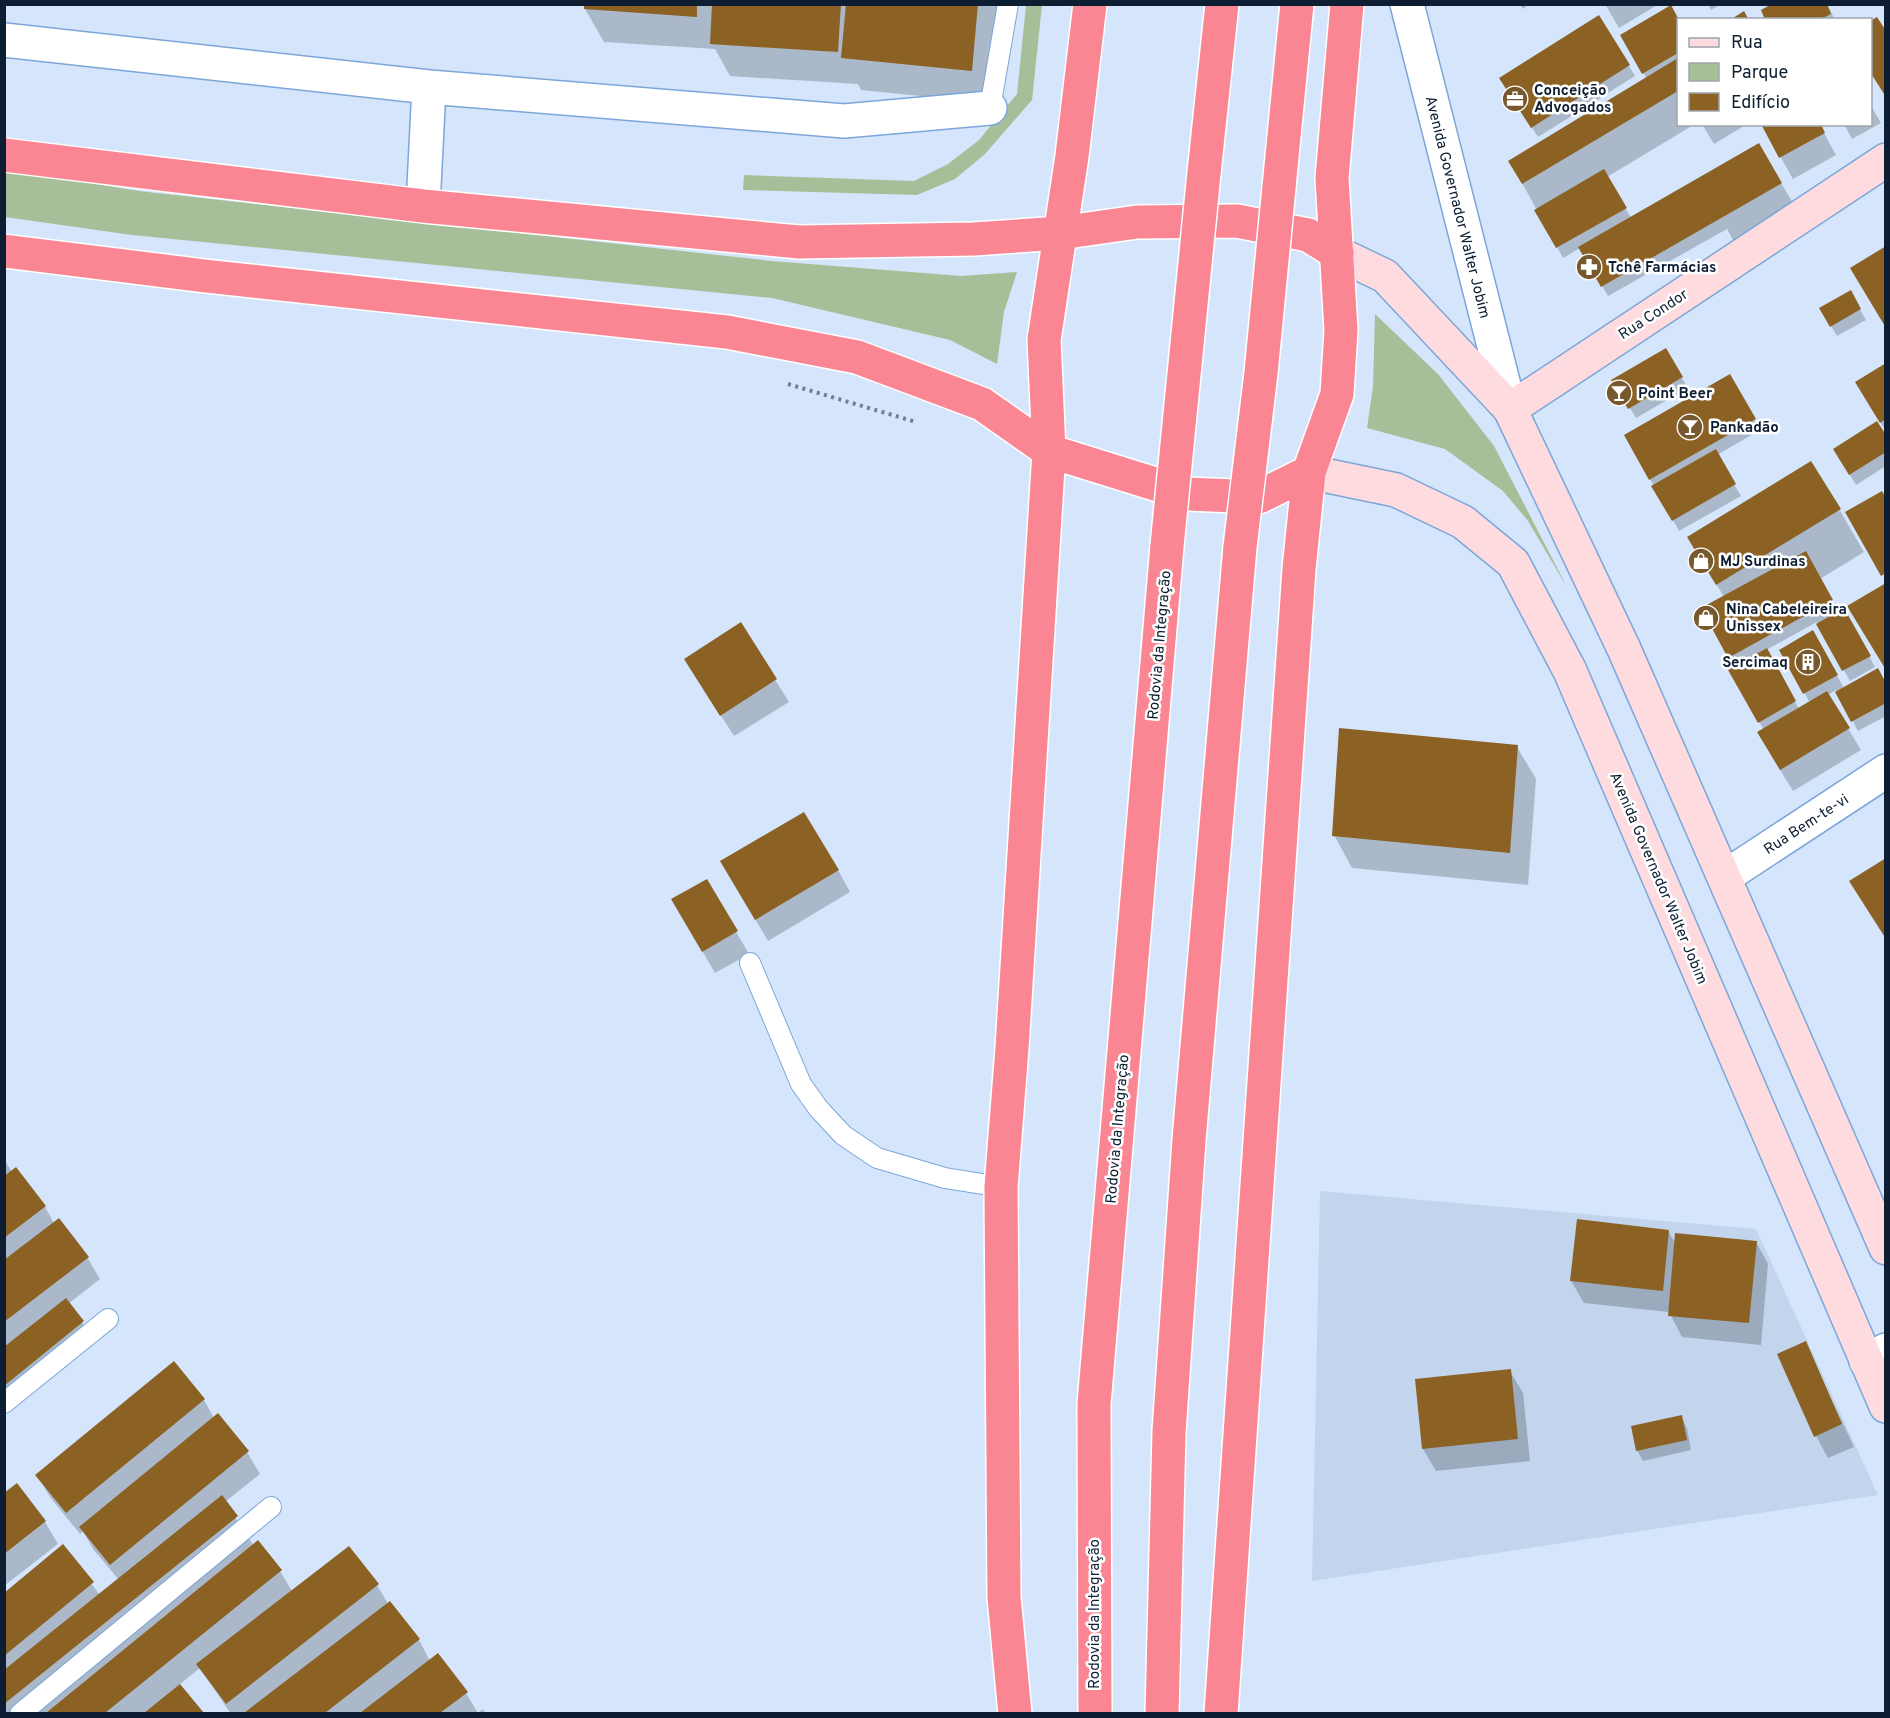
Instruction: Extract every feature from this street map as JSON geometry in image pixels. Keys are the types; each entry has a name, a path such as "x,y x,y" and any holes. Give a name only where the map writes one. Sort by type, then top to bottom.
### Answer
{"highway":[{"path":"1015,1713 1004,1598 1001,1187 1012,1048 1048,451 1044,340 1090,4"},
{"name":"Rodovia da Integração","path":"1095,1713 1094,1404 1167,546 1222,4"},
{"path":"1162,1713 1170,1421 1189,1140 1240,547 1261,373 1297,4"},
{"path":"1221,1713 1299,569 1309,472 1337,394 1341,330 1332,178 1347,4"},
{"path":"4,155 423,206 799,242 974,239 1060,233 1137,222 1237,221 1308,235 1337,253"},
{"path":"4,250 205,276 738,334 857,357 982,404 1048,451 1187,494 1260,497 1309,472"}],"main road":[{"name":"Rua Condor","path":"1510,409 1886,160"},
{"name":"Avenida Governador Walter Jobim","path":"1337,253 1385,276 1510,409 1624,649 1726,876 1886,1248"},
{"name":"Avenida Governador Walter Jobim","path":"1309,472 1396,490 1463,522 1513,563 1570,671 1876,1355 1886,1406"}],"street":[{"name":"Avenida Governador Walter Jobim","path":"1407,4 1510,409"},
{"path":"4,40 429,87 844,121 990,108"},
{"path":"423,206 429,87"},
{"name":"Rua Bem-te-vi","path":"1726,876 1886,771"}],"lane":[{"path":"990,108 1008,4"},
{"path":"750,963 801,1084 818,1108 843,1135 877,1158 945,1178 1001,1187"},
{"path":"4,1403 108,1319"},
{"path":"20,1713 271,1507"}],"path":[{"path":"786,384 921,423"}],"shaded area":[{"path":"1320,1191 1756,1229 1878,1495 1312,1581"}],"green space":[{"path":"1026,5 1042,5 1032,100 985,154 955,179 917,195 743,190 744,175 914,181 948,164 979,140 1017,94"},
{"path":"4,169 139,191 772,261 961,276 1017,272 1004,312 997,364 950,340 772,298 132,235 5,217"},
{"path":"1375,314 1438,374 1494,446 1568,589 1528,521 1503,491 1445,449 1367,428 1373,387"}],"building":[{"path":"584,4 697,4 697,17 584,9"},
{"path":"712,4 841,4 838,52 710,44"},
{"path":"846,4 978,4 972,71 841,58"},
{"path":"1772,4 1827,4 1831,14 1823,18 1764,18 1761,10"},
{"path":"1671,5 1678,18 1677,54 1642,74 1620,35"},
{"path":"1744,11 1748,18 1733,18"},
{"path":"1599,15 1630,65 1531,128 1499,78"},
{"path":"1877,17 1886,31 1886,97 1872,75 1872,20"},
{"path":"1677,59 1677,92 1522,184 1508,161"},
{"path":"1762,126 1822,126 1825,133 1779,158"},
{"path":"1759,143 1782,183 1601,287 1578,247"},
{"path":"1604,169 1627,208 1556,248 1534,210"},
{"path":"1886,246 1886,328 1850,268"},
{"path":"1851,290 1861,309 1830,327 1819,308"},
{"path":"1666,348 1683,377 1628,409 1611,380"},
{"path":"1886,363 1886,419 1880,423 1855,382"},
{"name":"Pankadão","path":"1730,374 1756,419 1649,480 1624,435"},
{"path":"1877,421 1886,435 1886,452 1849,475 1833,449"},
{"path":"1716,449 1736,484 1672,521 1651,486"},
{"path":"1811,461 1841,509 1716,585 1687,537"},
{"path":"1882,491 1886,498 1886,573 1881,576 1845,512"},
{"path":"1806,551 1833,600 1728,658 1701,608"},
{"path":"1886,583 1886,670 1847,606"},
{"path":"1844,608 1871,656 1842,671 1816,624"},
{"path":"741,622 777,679 720,716 684,659"},
{"name":"Sercimaq","path":"1813,630 1838,675 1803,694 1779,650"},
{"path":"1767,648 1796,701 1758,723 1728,670"},
{"path":"1878,668 1886,683 1886,703 1851,722 1835,692"},
{"path":"1827,691 1850,728 1780,770 1757,732"},
{"path":"1339,728 1518,745 1510,853 1332,836"},
{"path":"804,812 839,870 755,920 720,861"},
{"path":"1886,858 1886,939 1849,881"},
{"path":"707,879 738,931 702,952 671,899"},
{"path":"16,1167 46,1206 4,1238 4,1176"},
{"path":"59,1218 89,1257 4,1322 4,1260"},
{"path":"1577,1219 1669,1230 1663,1291 1570,1281"},
{"path":"1675,1233 1757,1241 1749,1323 1668,1316"},
{"path":"66,1298 84,1321 4,1386 4,1347"},
{"path":"1806,1341 1842,1424 1814,1437 1777,1354"},
{"path":"174,1361 205,1399 66,1513 35,1475"},
{"path":"1511,1369 1518,1439 1422,1449 1415,1379"},
{"path":"218,1413 249,1451 110,1565 79,1527"},
{"path":"1682,1415 1687,1440 1636,1451 1631,1426"},
{"path":"17,1483 46,1521 4,1554 4,1493"},
{"path":"222,1495 238,1516 4,1704 4,1670"},
{"path":"258,1540 282,1570 105,1713 46,1713"},
{"path":"63,1544 94,1582 4,1656 4,1593"},
{"path":"349,1546 379,1584 226,1704 196,1664"},
{"path":"390,1601 420,1639 325,1713 244,1713"},
{"path":"438,1653 468,1692 440,1713 360,1713"},
{"path":"180,1684 204,1713 144,1713"}],"place":[{"name":"Conceição Advogados","path":"1515,99"},
{"name":"Tchê Farmácias","path":"1589,267"},
{"name":"Point Beer","path":"1619,393"},
{"name":"Pankadão","path":"1690,427"},
{"name":"MJ Surdinas","path":"1701,561"},
{"name":"Nina Cabeleireira Unissex","path":"1706,618"},
{"name":"Sercimaq","path":"1808,662"}]}
